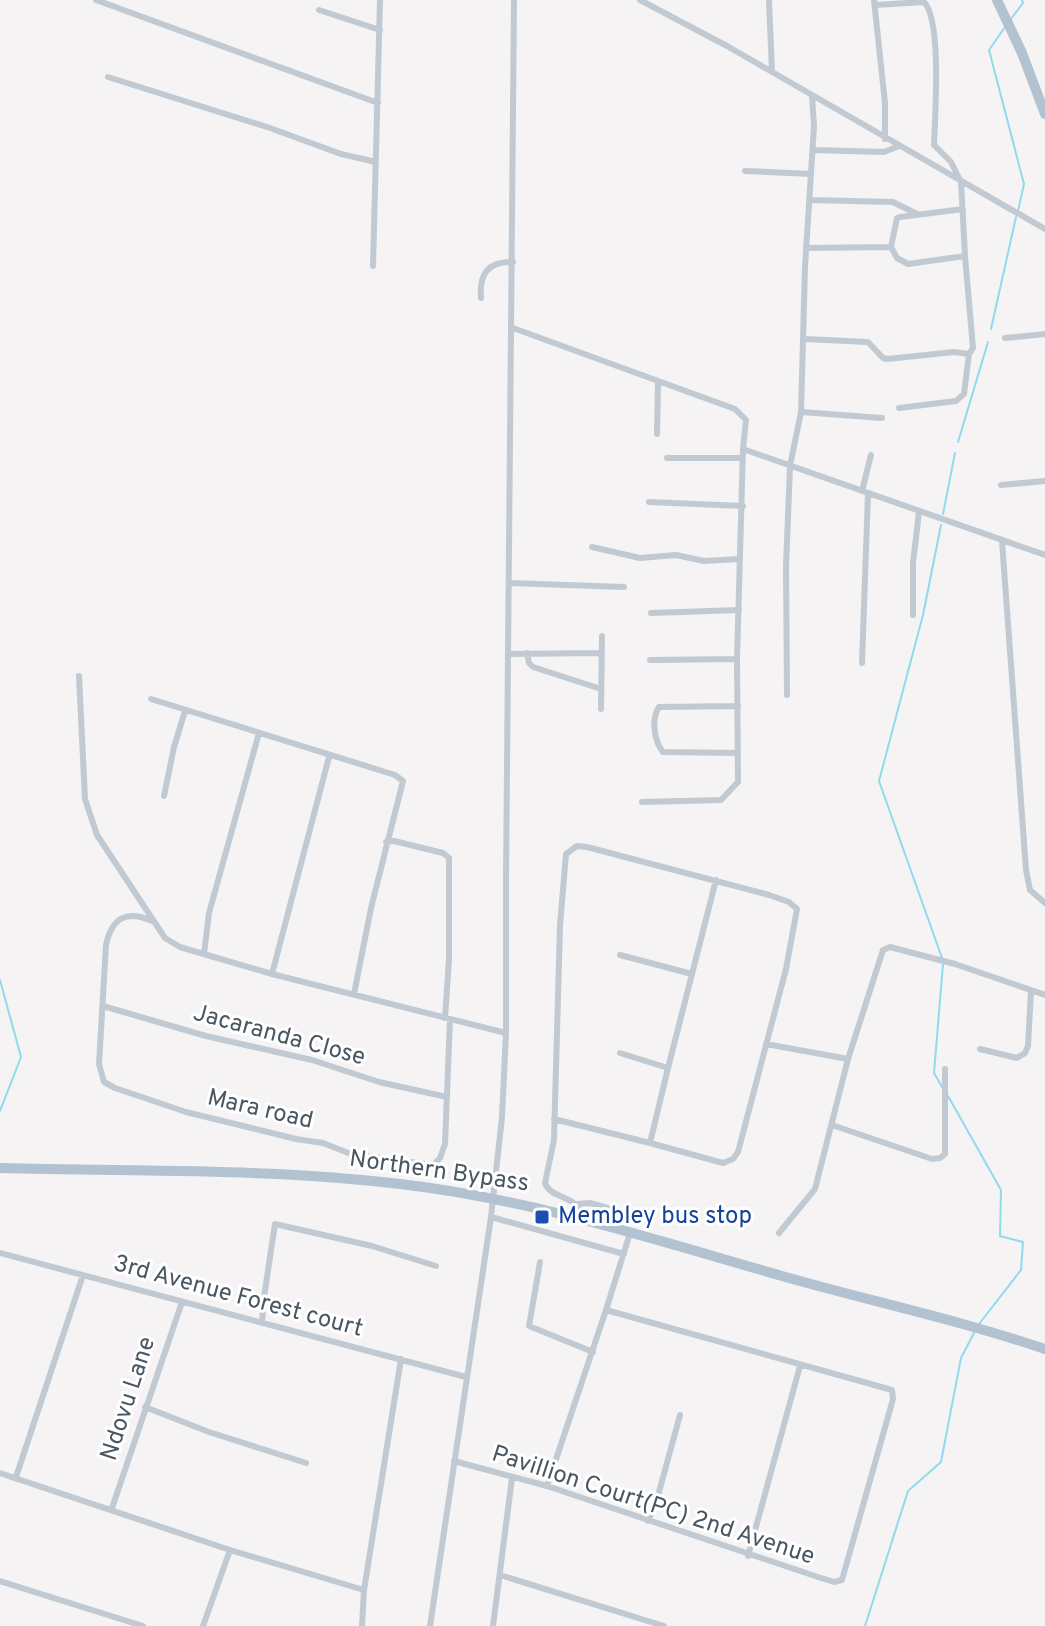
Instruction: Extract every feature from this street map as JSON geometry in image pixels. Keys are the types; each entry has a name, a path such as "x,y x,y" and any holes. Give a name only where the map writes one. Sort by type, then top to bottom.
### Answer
{"main road":[{"path":"997,0 1016,37 1045,114"},
{"name":"Northern Bypass","path":"0,1168 339,1177 493,1198 580,1217 799,1281 969,1324 1045,1349"}],"street":[{"path":"96,0 378,103"},
{"path":"373,266 380,0"},
{"path":"430,1626 491,1217 502,1117 506,1033 514,0"},
{"path":"640,0 1045,229"},
{"path":"769,0 772,72"},
{"path":"885,139 885,103 874,3 924,2 930,9 936,86 934,145 951,162 961,182 973,348 969,354 964,394 960,399 899,408"},
{"path":"319,10 380,30"},
{"path":"108,77 341,154 376,162"},
{"path":"787,695 786,567 790,466 801,412 806,248 813,150 812,95"},
{"path":"813,150 884,152 899,146"},
{"path":"745,171 811,174"},
{"path":"810,200 893,202 917,214"},
{"path":"963,209 897,218 891,247 897,258 908,264 965,256"},
{"path":"806,248 891,247"},
{"path":"481,298 480,287 489,268 499,261 513,262"},
{"path":"513,328 735,409 746,420 742,458 737,659 738,782 721,800 642,802"},
{"path":"1005,338 1045,334"},
{"path":"805,339 868,342 887,359 954,352 969,354"},
{"path":"657,434 658,381"},
{"path":"801,412 882,418"},
{"path":"743,449 1045,555"},
{"path":"862,663 865,492 871,455"},
{"path":"667,458 742,458"},
{"path":"1001,485 1045,481"},
{"path":"649,502 743,506"},
{"path":"913,615 913,563 919,512"},
{"path":"1002,541 1026,870 1030,890 1045,903"},
{"path":"592,547 640,558 676,555 704,561 740,559"},
{"path":"509,583 624,587"},
{"path":"651,613 739,610"},
{"path":"601,709 602,636"},
{"path":"527,653 533,667 601,689"},
{"path":"508,654 601,653"},
{"path":"650,660 737,659"},
{"path":"79,676 88,813 97,835 152,921 171,942 272,974 506,1033"},
{"path":"151,699 329,757 395,775 403,781 386,842 354,994"},
{"path":"738,706 659,707 655,714 657,743 663,752 738,753"},
{"path":"164,796 185,711"},
{"path":"204,954 209,913 259,733"},
{"path":"272,974 329,757"},
{"name":"Mara road","path":"103,1006 99,1059 104,1082 186,1112 323,1143 351,1154 433,1165 440,1158 445,1144 449,858 443,853 394,841 386,842"},
{"path":"554,1119 723,1163 733,1159 738,1152 786,969 797,909 789,902 769,895 587,847 577,846 566,854 560,925 554,1119 554,1140 545,1187 577,1204 590,1203 636,1216"},
{"path":"650,1143 716,880"},
{"path":"103,1006 106,945 110,930 127,916 140,916 152,921"},
{"path":"779,1233 815,1189 848,1059 883,950 896,946 1045,995"},
{"path":"620,955 692,974"},
{"path":"980,1049 1017,1058 1025,1053 1031,991"},
{"name":"Jacaranda Close","path":"103,1006 233,1044 312,1060 379,1082 447,1097"},
{"path":"766,1044 848,1059"},
{"path":"620,1053 668,1068"},
{"path":"832,1125 932,1159 940,1158 945,1154 946,1142 945,1069"},
{"path":"577,1204 580,1217"},
{"path":"491,1217 624,1254"},
{"path":"262,1322 275,1224 372,1246 436,1266"},
{"path":"547,1486 630,1233"},
{"name":"3rd Avenue Forest court","path":"0,1253 466,1377"},
{"path":"540,1262 529,1326 593,1352"},
{"path":"16,1477 83,1275"},
{"name":"Ndovu Lane","path":"112,1508 182,1302"},
{"name":"Pavillion Court(PC) 2nd Avenue","path":"454,1461 547,1486 748,1556 840,1582 846,1573 869,1490 893,1399 892,1390 606,1310"},
{"path":"362,1626 364,1590 401,1359"},
{"path":"748,1556 800,1366"},
{"path":"145,1407 209,1432 306,1463"},
{"path":"648,1521 656,1503 680,1415"},
{"path":"0,1473 230,1550 364,1590"},
{"path":"493,1626 512,1478"},
{"path":"203,1626 230,1550"},
{"path":"500,1575 664,1626"},
{"path":"0,1581 143,1626"}],"waterway":[{"path":"1011,19 1022,0"},
{"path":"1005,27 989,50 1024,184 1018,211"},
{"path":"991,329 1016,217"},
{"path":"958,442 988,342"},
{"path":"943,514 955,453"},
{"path":"941,525 923,615 879,781 942,958"},
{"path":"942,1087 934,1073 943,964"},
{"path":"0,980 21,1057 0,1111"},
{"path":"948,1096 1001,1190 1000,1236 1023,1242 1021,1270 979,1324"},
{"path":"865,1626 908,1491 941,1462 961,1358 974,1333"}],"place":[{"name":"Membley bus stop","path":"542,1217"}]}
